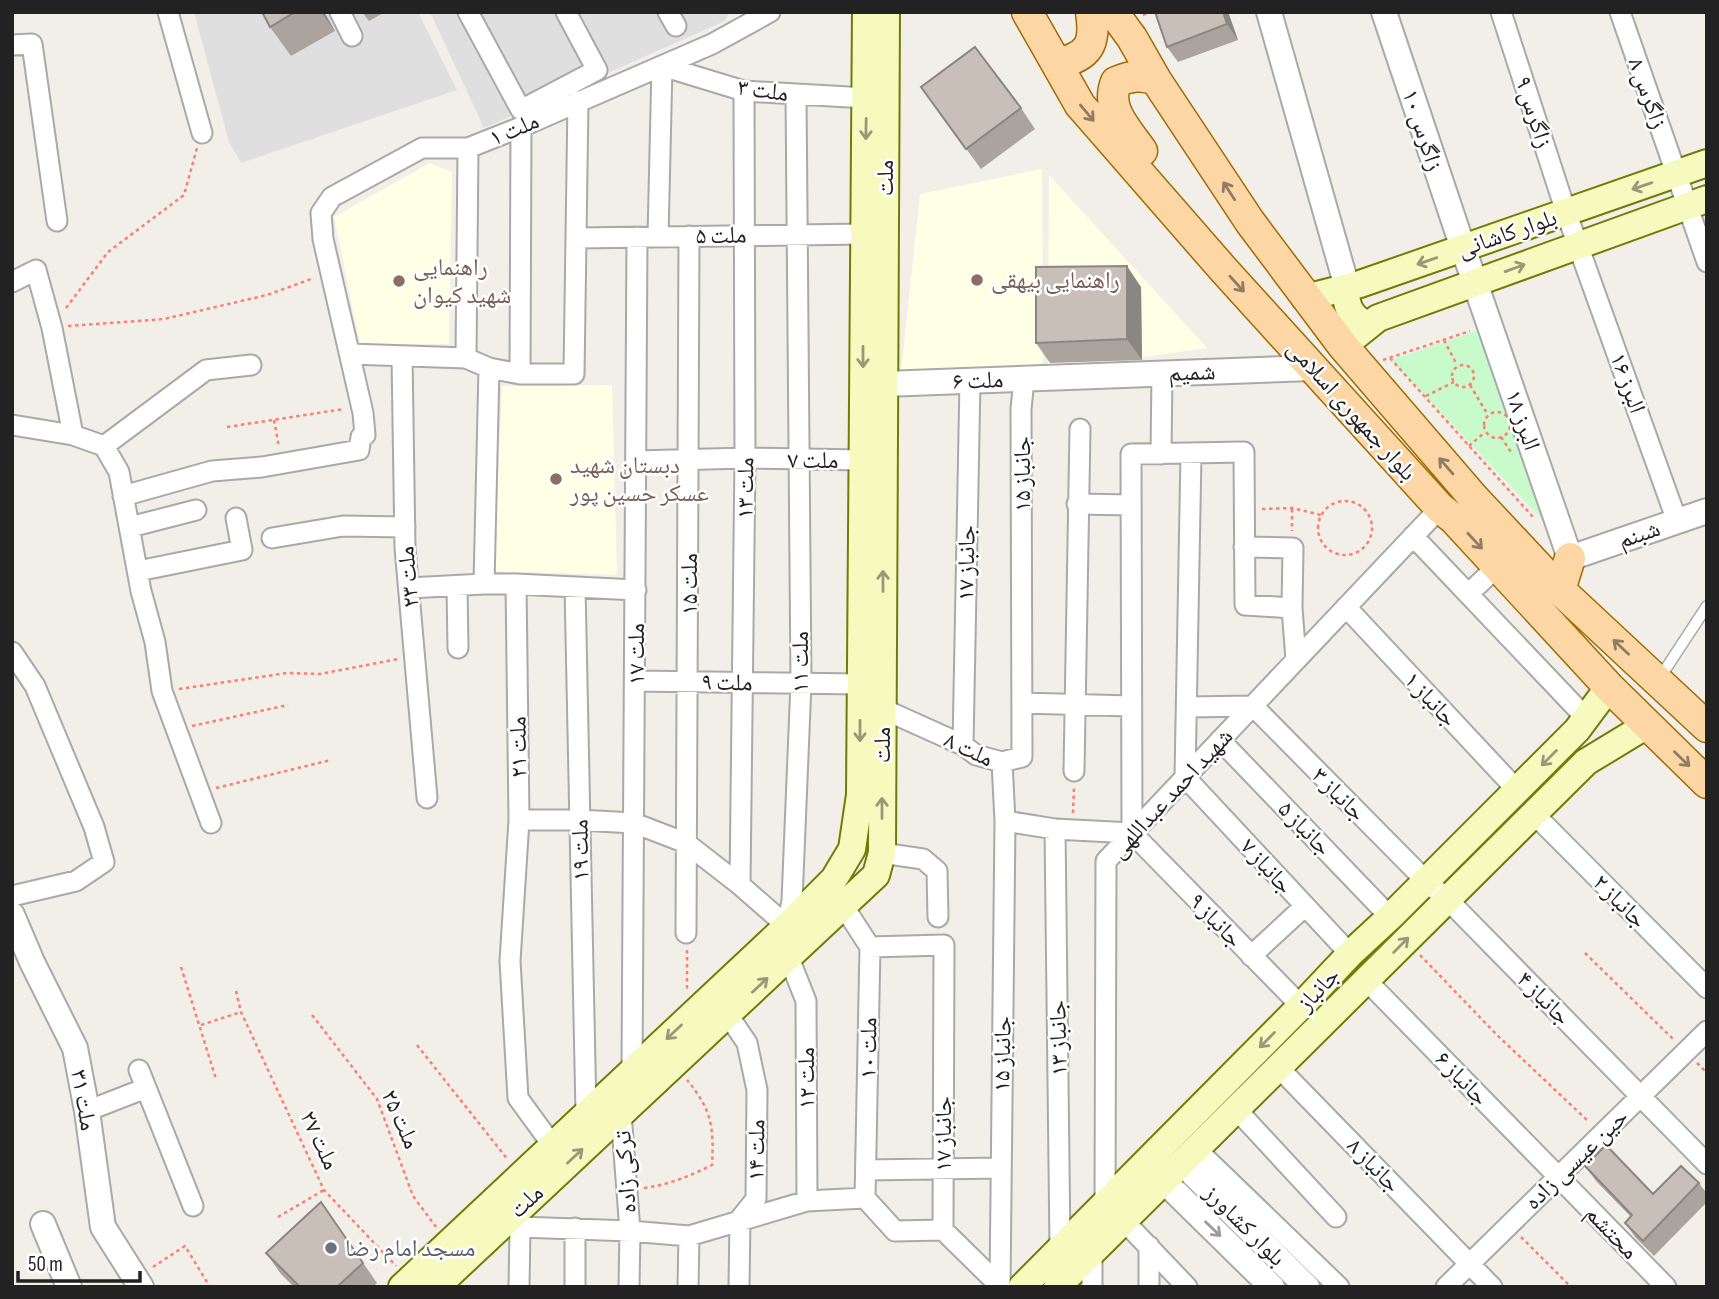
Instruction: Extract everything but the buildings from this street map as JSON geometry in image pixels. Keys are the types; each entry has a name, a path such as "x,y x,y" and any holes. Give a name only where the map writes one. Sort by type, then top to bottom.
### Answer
{"main road":[{"name":"ملت","path":"436,1287 509,1213 727,1015 793,943 852,849 860,795 866,12"},
{"name":"ملت","path":"406,1283 448,1243 509,1213 520,1176 586,1113 688,1020 844,907 876,875 882,853 886,12"},
{"name":"بلوار جمهوری اسلامی","path":"1027,12 1080,105 1202,244 1440,508 1454,519 1609,687 1707,783"},
{"path":"1057,64 1079,58 1088,47 1094,33 1091,12"},
{"name":"بلوار جمهوری اسلامی","path":"1112,12 1132,37 1156,80 1250,222 1352,357 1473,497 1560,590 1707,727"},
{"path":"1156,80 1143,75 1116,82 1110,95 1114,109 1202,244"},
{"name":"بلوار کاشانی","path":"1305,298 1347,287 1707,163"},
{"name":"بلوار کاشانی","path":"1352,357 1369,325 1378,318 1697,202"},
{"path":"1347,287 1349,311 1361,323 1369,325"},
{"path":"1560,590 1570,558"},
{"name":"جانباز","path":"1171,1164 1163,1145 1350,954 1391,917 1577,730 1609,687"},
{"name":"جانباز","path":"1023,1287 1060,1248 1115,1212 1236,1110 1586,762 1647,725"},
{"name":"جانباز","path":"1057,1287 1092,1253 1115,1212"}],"street":[{"path":"168,12 202,133"},
{"path":"340,12 352,36"},
{"path":"468,12 521,110 597,70 566,12"},
{"path":"1269,12 1347,287"},
{"name":"زاگرس ۱۰","path":"1384,12 1475,283"},
{"name":"زاگرس ۹","path":"1501,12 1578,246"},
{"name":"زاگرس ۸","path":"1619,12 1677,174 1697,202 1707,262"},
{"name":"ملت ۱","path":"282,464 359,450 361,437 365,435 350,354 323,239 321,213 332,197 422,148 468,148 712,44 764,14"},
{"path":"12,45 32,44 57,221"},
{"path":"658,237 662,66"},
{"name":"ملت ۳","path":"662,66 744,91 866,98"},
{"name":"ملت ۱۳","path":"740,884 745,458 744,91"},
{"name":"ملت ۱۱","path":"793,943 792,901 801,683 796,94"},
{"path":"350,354 466,358 489,368 520,374 574,374 578,101"},
{"path":"520,374 521,127"},
{"path":"466,358 468,148"},
{"name":"ملت ۵","path":"578,238 864,234"},
{"name":"ملت ۱۵","path":"686,933 689,236"},
{"name":"ملت ۱۷","path":"632,1071 636,681 636,237"},
{"name":"البرز ۱۶","path":"1578,246 1677,521"},
{"path":"12,282 36,270 52,328 73,435"},
{"name":"البرز ۱۸","path":"1475,283 1570,558"},
{"name":"ملت ۲۳","path":"402,355 405,527 427,798"},
{"path":"103,446 206,370 251,365"},
{"path":"484,584 489,368"},
{"name":"شمیم","path":"1072,377 1313,368"},
{"path":"1161,454 1162,373"},
{"name":"ملت ۶","path":"884,384 1072,377"},
{"name":"جانباز ۱۵","path":"1002,762 1022,757 1021,410 1024,379"},
{"name":"جانباز ۱۷","path":"963,746 970,380"},
{"path":"12,425 73,435 103,446 119,472 155,642 162,691 211,823"},
{"path":"1074,771 1080,429"},
{"path":"1005,821 1064,830 1132,833 1131,454 1244,452 1245,605 1292,608"},
{"path":"1185,777 1191,454"},
{"name":"ملت ۷","path":"637,461 745,458 862,460"},
{"path":"123,496 212,471 282,464"},
{"path":"1077,504 1131,505"},
{"name":"شهید احمد عبداللهی","path":"1115,1212 1106,861 1440,508"},
{"path":"130,527 195,510"},
{"name":"شبنم","path":"1570,558 1707,511"},
{"path":"138,571 242,550 236,518"},
{"path":"272,538 343,526 405,527"},
{"path":"1413,536 1586,718"},
{"path":"1244,547 1293,548 1292,608 1296,660"},
{"path":"1468,594 1498,566"},
{"path":"409,589 516,584 636,590"},
{"name":"ملت ۲۱","path":"516,584 519,820 510,961 517,1098 553,1146"},
{"path":"457,586 458,648"},
{"name":"ملت ۱۹","path":"575,587 586,1113"},
{"name":"جانباز ۱","path":"1346,607 1517,790"},
{"path":"12,652 35,686 94,827 104,862 76,881 12,896"},
{"name":"ملت ۹","path":"636,681 860,684"},
{"path":"1022,703 1130,706"},
{"path":"1188,707 1252,706"},
{"name":"جانباز ۳","path":"1252,706 1448,900"},
{"name":"ملت ۸","path":"883,709 963,746 976,755 1002,762 1005,821"},
{"name":"جانباز ۵","path":"1220,740 1391,917"},
{"name":"جانباز ۷","path":"1185,777 1350,954"},
{"name":"جانباز ۲","path":"1534,814 1707,988"},
{"path":"519,820 634,823 686,843 740,884 793,943"},
{"name":"جانباز ۱۵","path":"1000,1286 1005,821"},
{"name":"جانباز ۱۳","path":"1060,1248 1064,830"},
{"name":"جانباز ۹","path":"1132,833 1301,1006"},
{"path":"882,853 923,859 937,871 938,917"},
{"name":"جانباز ۴","path":"1448,900 1707,1164"},
{"path":"844,907 870,947"},
{"path":"1251,956 1304,907"},
{"name":"ملت ۳۱","path":"12,915 75,1048 87,1111 103,1227 139,1283"},
{"name":"ملت ۱۲","path":"793,943 806,1001 807,1201"},
{"name":"جانباز ۱۷","path":"870,947 944,945 943,1230"},
{"name":"ملت ۱۰","path":"865,1198 870,947"},
{"name":"جانباز ۶","path":"1367,980 1558,1176"},
{"name":"ملت ۱۴","path":"727,1015 747,1043 757,1090 756,1199 740,1219 739,1287"},
{"name":"حین عیسی زاده","path":"1446,1287 1707,1031"},
{"name":"جانباز ۸","path":"1278,1067 1492,1287"},
{"path":"87,1111 143,1079 193,1206"},
{"path":"1236,1110 1336,1217"},
{"name":"ترکی زاده","path":"621,1113 630,1231 629,1287"},
{"path":"1171,1164 1339,1287"},
{"name":"بلوار کشاورز","path":"1171,1164 1272,1287"},
{"name":"بلوار کشاورز","path":"1171,1164 1307,1287"},
{"path":"866,1170 1001,1168"},
{"name":"محتشم","path":"1558,1176 1666,1287"},
{"path":"519,1287 509,1213 575,1228 689,1236 807,1201 865,1198 895,1231 943,1230 1000,1286"},
{"path":"1115,1212 1187,1287"},
{"path":"43,1224 69,1287"},
{"path":"575,1228 575,1287"},
{"path":"688,1287 689,1236"},
{"path":"1149,1247 1149,1287"},
{"path":"1092,1253 1092,1287"}],"lane":[{"path":"1658,681 1707,606"}],"path":[{"path":"52,328 108,252 184,195 202,133"},
{"path":"52,328 164,319 267,295 331,272"},
{"path":"1352,357 1390,358 1490,325"},
{"path":"1444,340 1458,366"},
{"path":"1390,358 1534,517"},
{"path":"1466,365 1473,370 1474,381 1470,385 1460,386 1454,382 1452,374 1458,366 1466,365"},
{"path":"1425,396 1454,382"},
{"path":"1470,385 1488,415"},
{"path":"228,427 362,410"},
{"path":"1501,412 1508,418 1510,428 1507,433 1501,437 1490,436 1484,423 1488,415 1501,412"},
{"path":"274,420 282,464"},
{"path":"1469,446 1486,432"},
{"path":"1355,502 1368,512 1371,519 1373,526 1370,542 1365,548 1351,555 1343,556 1329,550 1320,538 1318,530 1321,515 1332,504 1355,502"},
{"path":"1292,508 1293,548"},
{"path":"1243,509 1292,508 1321,515"},
{"path":"162,691 288,673 320,674 415,655"},
{"path":"175,730 288,705"},
{"path":"199,792 331,760"},
{"path":"1064,830 1074,771"},
{"path":"686,933 688,1020"},
{"path":"1406,940 1497,1035 1602,1134"},
{"path":"1585,953 1686,1051"},
{"path":"181,967 216,1079"},
{"name":"ملت ۲۷","path":"236,991 241,1012 324,1190 406,1283"},
{"path":"199,1025 241,1012"},
{"name":"ملت ۲۵","path":"312,1015 377,1099 413,1196 448,1243"},
{"path":"416,1045 520,1176"},
{"path":"627,1190 661,1186 712,1165 714,1133 703,1099 674,1065"},
{"path":"278,1217 324,1190"},
{"path":"1509,1225 1571,1287"},
{"path":"139,1283 185,1247 210,1287"}],"shaded area":[{"path":"194,12 418,12 457,90 241,163 229,142"},
{"path":"430,12 729,12 725,21 484,128"},
{"name":"راهنمایی شهید کیوان","path":"430,163 452,172 449,344 360,344 334,217"},
{"name":"راهنمایی بیهقی","path":"1042,169 1043,366 901,372 920,194"},
{"path":"1049,175 1207,348 1048,371"},
{"name":"دبستان شهید عسکر حسین پور","path":"612,385 617,575 494,571 502,386"}],"green space":[{"path":"1479,330 1547,524 1391,360"}],"place":[{"name":"راهنمایی بیهقی","path":"977,280"},
{"name":"راهنمایی شهید کیوان","path":"399,281"},
{"name":"دبستان شهید عسکر حسین پور","path":"556,479"},
{"name":"مسجد امام رضا","path":"331,1248"}]}
